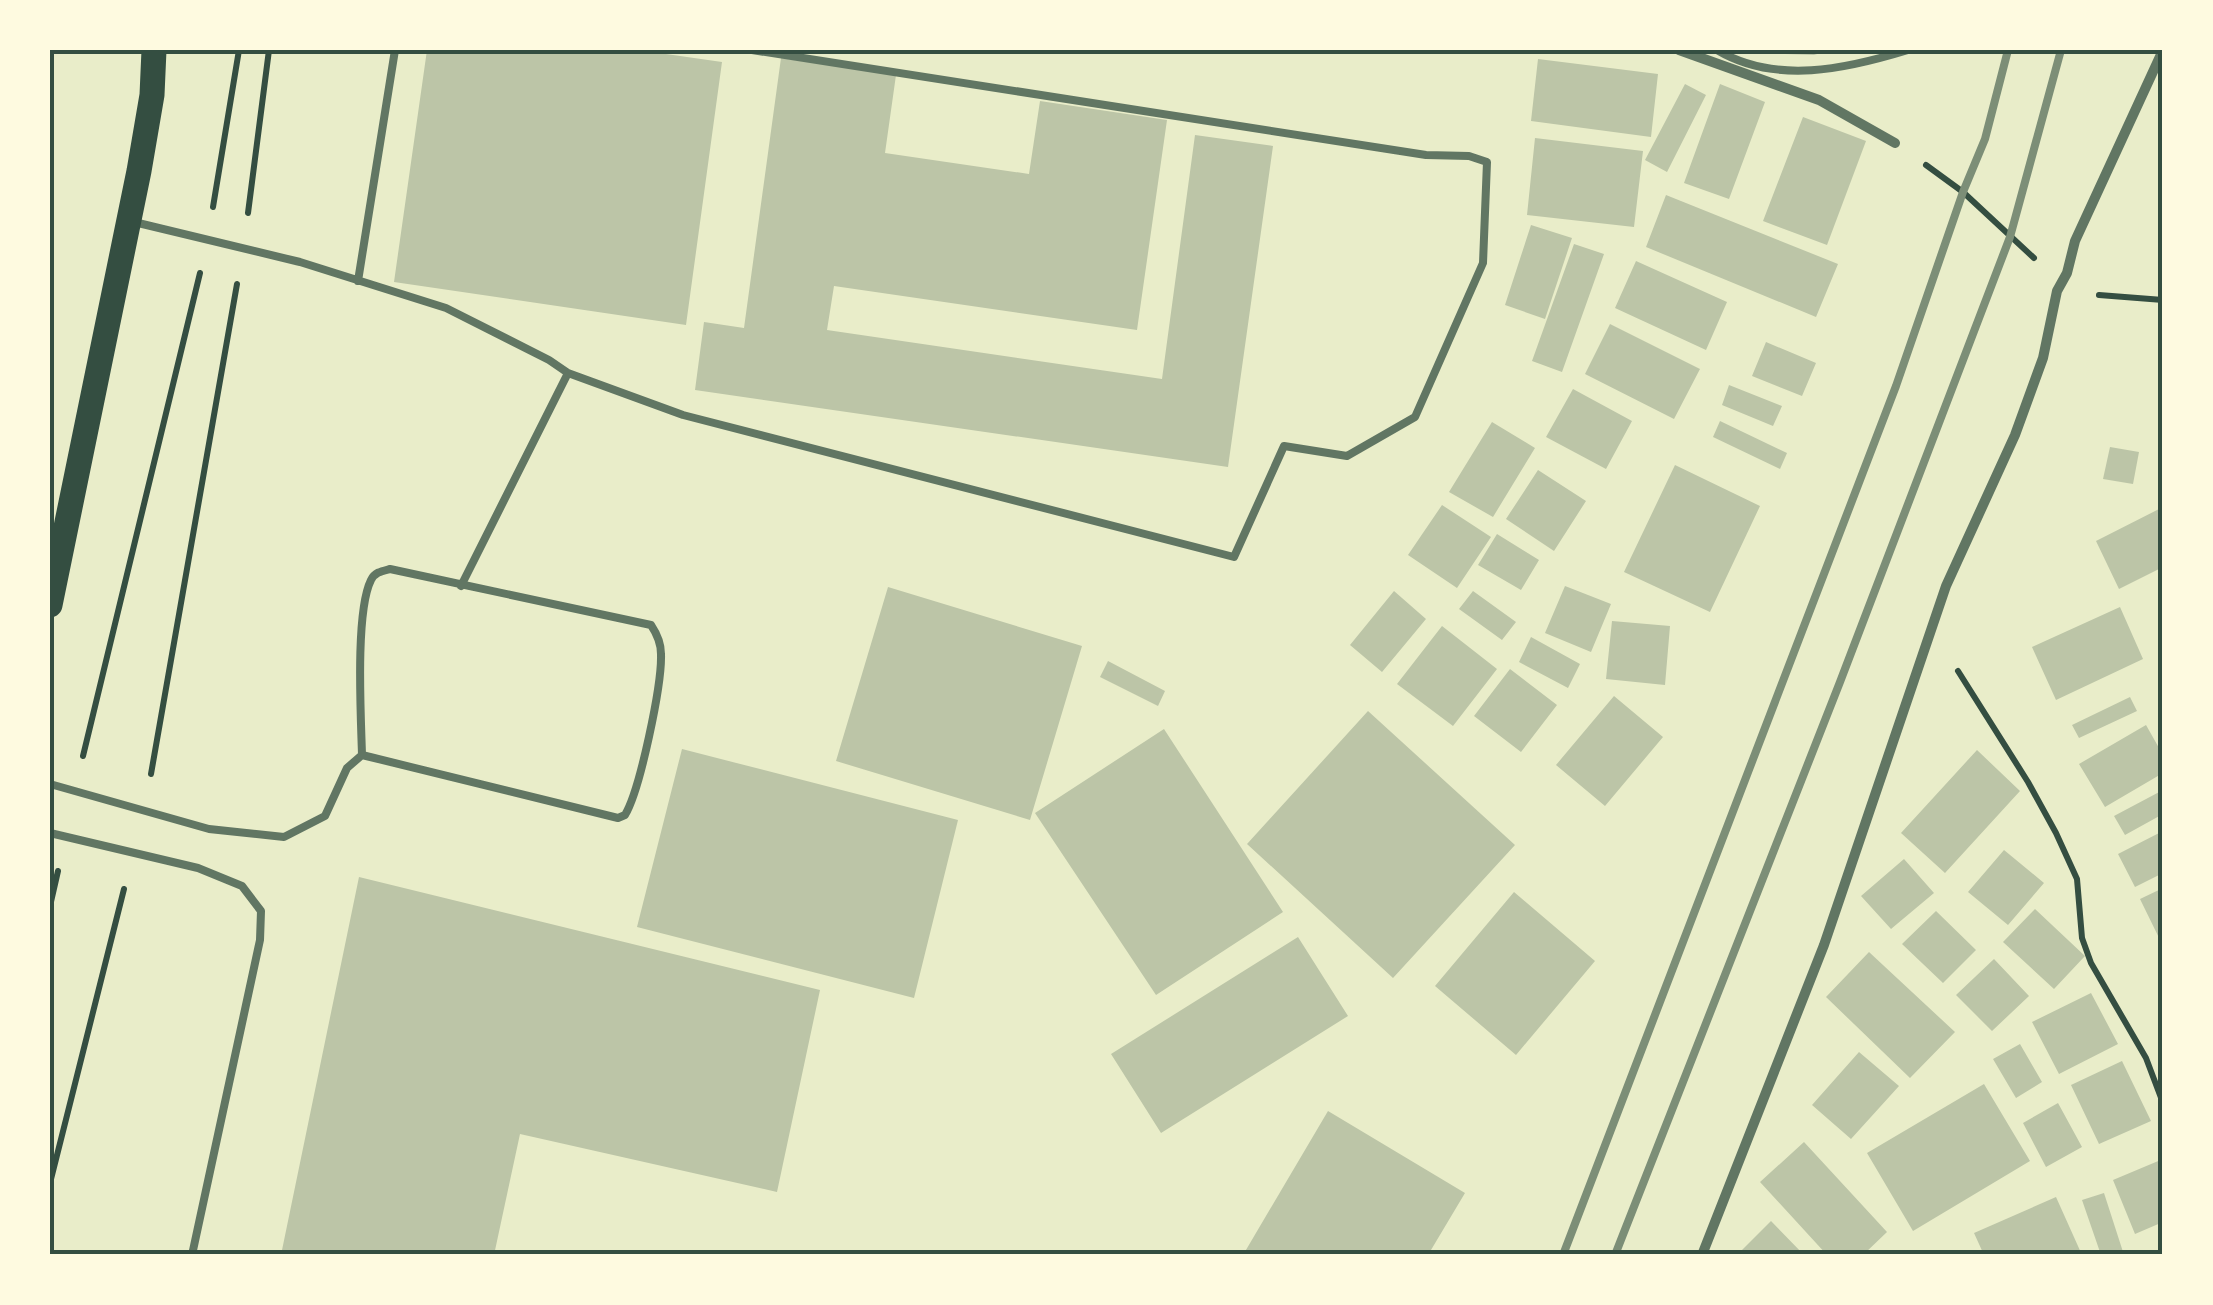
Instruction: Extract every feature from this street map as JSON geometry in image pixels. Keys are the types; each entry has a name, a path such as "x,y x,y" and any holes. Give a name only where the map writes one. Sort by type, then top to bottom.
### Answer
{"main road":[{"path":"50,604 129,220 152,96 154,50"}],"street":[{"path":"1678,50 1819,100 1895,142"},
{"path":"1702,1255 1824,945 1946,586 2015,435 2043,358 2058,291 2076,240 2163,50"}],"lane":[{"path":"358,280 395,50"},
{"path":"129,220 244,248 446,308 549,360 568,374 682,416 1234,556 1284,446 1348,456 1414,417 1482,263 1487,162 1469,156 1426,155 752,50"},
{"path":"1717,50 1734,60 1809,73 1856,66 1908,50"},
{"path":"461,586 568,374"},
{"path":"390,569 651,625 658,636 661,655 655,704 625,815 618,818 362,755 364,613 370,580 376,572 390,569"},
{"path":"50,784 209,828 284,838 325,816 346,768 362,755"},
{"path":"50,833 198,868 242,886 261,912 260,940 192,1255"}],"path":[{"path":"75,791 208,242 239,50"},
{"path":"144,811 244,248 269,50"},
{"path":"1895,142 1963,192 2042,266 2058,291 2163,300"},
{"path":"1934,626 1972,698 2028,782 2056,833 2077,879 2082,938 2091,963 2146,1058 2163,1103"},
{"path":"50,906 65,836"},
{"path":"50,1183 133,852"}],"building":[{"path":"427,50 638,50 722,62 686,325 394,282"},
{"path":"1761,50 1827,50 1827,51 1814,55"},
{"path":"781,58 896,75 885,153 1029,174 1040,101 1167,120 1137,330 834,286 827,330 1162,379 1195,135 1273,146 1228,467 695,390 704,322 744,328"},
{"path":"1538,59 1658,74 1651,137 1531,121"},
{"path":"1685,84 1706,95 1667,172 1645,160"},
{"path":"1720,84 1765,102 1729,199 1684,183"},
{"path":"1803,117 1866,141 1827,245 1763,221"},
{"path":"1535,138 1643,151 1634,227 1527,215"},
{"path":"1666,195 1838,264 1816,317 1646,247"},
{"path":"1531,225 1572,238 1545,319 1505,305"},
{"path":"1574,244 1604,254 1562,372 1532,361"},
{"path":"1636,261 1727,302 1706,350 1615,308"},
{"path":"1610,324 1700,369 1674,419 1585,374"},
{"path":"1766,342 1816,363 1802,396 1752,376"},
{"path":"1729,385 1782,406 1773,426 1722,405"},
{"path":"1573,389 1632,421 1606,469 1546,437"},
{"path":"1720,421 1787,453 1780,469 1713,437"},
{"path":"1492,422 1535,448 1493,517 1449,492"},
{"path":"2110,447 2139,452 2133,484 2103,479"},
{"path":"1675,465 1760,506 1710,612 1624,572"},
{"path":"1538,470 1586,501 1554,551 1506,519"},
{"path":"1442,505 1491,537 1457,588 1408,555"},
{"path":"2163,507 2163,567 2119,589 2096,541"},
{"path":"1497,534 1539,560 1521,590 1478,565"},
{"path":"1565,586 1611,604 1591,652 1545,633"},
{"path":"888,587 1082,646 1030,820 836,761"},
{"path":"1394,591 1426,619 1382,672 1350,645"},
{"path":"1473,591 1516,622 1502,640 1459,609"},
{"path":"2120,607 2143,659 2056,700 2032,647"},
{"path":"1612,621 1670,626 1665,685 1606,679"},
{"path":"1442,626 1497,669 1453,726 1397,684"},
{"path":"1531,637 1580,664 1568,688 1519,662"},
{"path":"1108,661 1165,691 1158,706 1100,677"},
{"path":"1510,669 1557,705 1521,752 1474,716"},
{"path":"1614,696 1663,737 1605,806 1556,765"},
{"path":"2130,697 2137,711 2079,738 2072,725"},
{"path":"1368,711 1515,845 1393,978 1247,844"},
{"path":"2146,725 2163,755 2163,773 2105,807 2079,764"},
{"path":"1164,729 1283,912 1156,995 1035,813"},
{"path":"682,749 958,820 914,998 637,927"},
{"path":"1977,750 2020,791 1945,873 1901,833"},
{"path":"2163,790 2163,814 2125,835 2114,816"},
{"path":"2163,831 2163,873 2135,887 2118,854"},
{"path":"2004,850 2044,883 2008,925 1968,892"},
{"path":"1904,859 1934,893 1891,929 1861,896"},
{"path":"359,877 820,990 777,1192 520,1134 494,1255 281,1255"},
{"path":"2163,888 2163,946 2140,899"},
{"path":"1514,892 1595,961 1516,1055 1435,986"},
{"path":"2035,909 2085,956 2054,989 2003,942"},
{"path":"1936,911 1976,950 1943,983 1902,944"},
{"path":"1298,937 1348,1016 1161,1133 1111,1054"},
{"path":"1869,952 1955,1032 1910,1078 1826,997"},
{"path":"1994,959 2029,996 1992,1031 1956,995"},
{"path":"2091,993 2118,1044 2059,1074 2032,1022"},
{"path":"2020,1044 2042,1082 2016,1098 1993,1059"},
{"path":"1859,1052 1899,1086 1851,1139 1812,1105"},
{"path":"2122,1061 2151,1121 2099,1144 2071,1085"},
{"path":"1984,1084 2030,1161 1913,1231 1867,1153"},
{"path":"2058,1103 2082,1147 2046,1167 2023,1123"},
{"path":"1328,1111 1465,1193 1428,1255 1243,1255"},
{"path":"1804,1142 1887,1232 1863,1255 1827,1255 1760,1182"},
{"path":"2163,1159 2163,1222 2135,1234 2113,1180"},
{"path":"2104,1193 2124,1255 2101,1255 2082,1200"},
{"path":"2056,1197 2082,1255 1984,1255 1974,1233"},
{"path":"1771,1221 1804,1255 1737,1255"}],"railway":[{"path":"1563,1255 1896,386 1985,139 2008,50"},
{"path":"1615,1255 2010,237 2061,50"}]}
